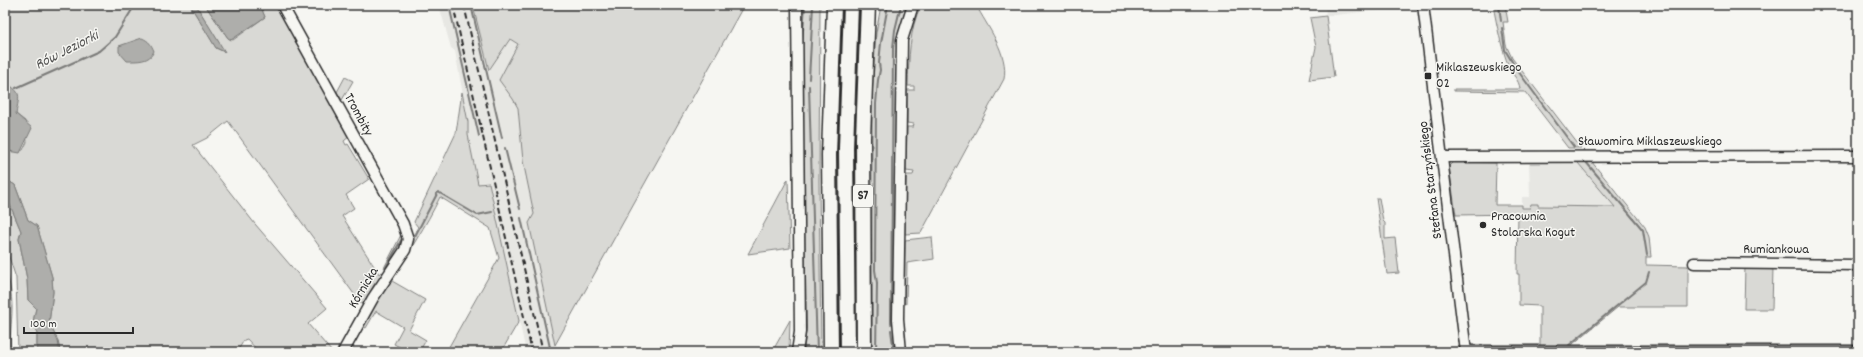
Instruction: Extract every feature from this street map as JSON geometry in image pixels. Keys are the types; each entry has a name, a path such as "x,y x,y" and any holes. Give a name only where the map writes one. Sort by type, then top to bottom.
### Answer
{"highway":[{"path":"831,352 829,155 834,5"},
{"path":"848,352 846,148 851,5"},
{"name":"S7","path":"864,352 862,138 868,5"},
{"path":"866,41 875,5"}],"street":[{"name":"Trombity","path":"282,5 403,224 408,239"},
{"path":"797,5 796,64 800,332 797,352"},
{"path":"901,352 898,319 902,40 913,5"},
{"name":"Stefana Starzyńskiego","path":"1424,5 1466,351"},
{"name":"Sławomira Miklaszewskiego","path":"1442,157 1858,156"},
{"name":"Kórnicka","path":"343,352 373,298 405,250 408,239"},
{"name":"Rumiankowa","path":"1694,263 1858,265"},
{"path":"1466,351 1858,351"}],"shaded area":[{"path":"5,5 190,5 216,48 224,52 196,5 205,5 228,38 233,40 265,17 260,5 278,5 350,136 344,141 346,145 348,144 369,179 346,195 354,208 342,216 379,274 381,272 384,274 377,284 375,283 362,305 228,121 207,138 193,145 255,224 327,308 308,324 332,352 259,352 247,339 244,340 237,352 60,352 58,341 49,323 53,292 52,277 37,226 28,220 15,185 5,179 5,153 9,151 12,152 23,150 27,142 25,121 16,114 9,85 5,82"},
{"path":"190,5 196,5 225,52 216,48"},
{"path":"205,5 260,5 265,17 231,40 228,38"},
{"path":"439,5 477,5 475,10 489,69 510,39 520,45 530,76 522,152 534,214 529,223 557,352 526,352 489,183 478,185 468,135 468,122 455,51 451,48"},
{"path":"477,5 744,5 555,345 529,223 534,214 523,161 518,108 499,80 518,44 510,39 489,70 474,10"},
{"path":"800,5 820,5 819,181 821,352 800,352"},
{"path":"841,5 848,5 842,352 838,352 836,152"},
{"path":"859,5 864,5 858,352 854,352 853,117"},
{"path":"881,5 908,5 899,37 897,352 872,352 872,97 876,33"},
{"path":"921,5 976,5 996,40 1005,70 1004,79 921,233 905,234 906,175 913,175 914,172 906,171 907,127 913,127 914,124 907,123 907,90 914,90 914,86 908,86 909,55 914,24"},
{"path":"1325,5 1417,5 1417,6 1326,16"},
{"path":"1493,5 1505,5 1508,22 1503,22 1506,45 1512,58 1581,148 1568,148 1525,92 1454,91 1454,89 1520,89 1518,82 1510,70 1504,52"},
{"path":"1326,16 1334,77 1309,80 1316,47 1310,18"},
{"path":"142,38 151,45 154,51 152,55 143,60 127,61 119,52 119,46"},
{"path":"345,77 353,81 342,100 337,92"},
{"path":"5,82 17,92 19,98 16,114 32,128 20,153 9,151 5,153"},
{"path":"462,92 468,122 468,135 478,184 489,183 519,321 501,352 446,352 499,258 490,228 440,197 392,281 425,300 409,330 426,340 419,352 409,352 394,344 403,327 376,311 366,328 361,326 418,227 414,222 456,133"},
{"path":"1532,161 1576,161 1615,207 1538,206 1538,204 1531,204 1530,208 1522,208 1522,197 1530,197 1529,163"},
{"path":"1581,161 1591,161 1645,227 1649,237 1651,257 1646,257 1646,265 1688,266 1688,307 1618,307 1568,348 1540,348 1540,306 1519,305 1519,274 1517,274 1518,214 1456,215 1449,166 1453,162 1496,163 1495,205 1522,205 1522,208 1530,208 1531,204 1538,204 1538,206 1615,207 1578,163"},
{"path":"5,179 15,185 28,220 37,226 52,277 53,292 49,323 58,341 60,352 37,352 37,333 33,322 36,308 28,300 27,279 19,239 21,231 5,193"},
{"path":"788,179 790,248 748,254"},
{"path":"5,193 21,231 19,239 27,279 28,300 36,308 33,322 37,333 37,352 18,352 16,278 5,245"},
{"path":"1376,198 1379,198 1383,221 1385,223 1385,239 1395,238 1399,273 1387,274"},
{"path":"403,231 405,242 387,268 384,268"},
{"path":"932,237 934,259 907,263 906,304 904,304 905,240"},
{"path":"5,265 12,303 10,341 11,352 5,352"},
{"path":"1745,266 1773,267 1772,309 1744,309"},
{"path":"790,320 789,352 772,352"}],"waterway":[{"name":"Rów Jeziorki","path":"16,88 99,51 115,37 135,5"},
{"path":"449,5 479,136"},
{"path":"471,5 502,138"},
{"path":"802,44 805,5"},
{"path":"809,79 813,5"},
{"path":"876,352 876,104 880,70 879,63 881,43 888,5"},
{"path":"891,324 893,48 895,30 901,5"},
{"path":"1499,5 1501,21"},
{"path":"1502,28 1505,50 1514,65"},
{"path":"1518,71 1574,147"},
{"path":"809,86 817,352"},
{"path":"505,148 520,209"},
{"path":"1586,162 1643,230 1647,255"},
{"path":"415,236 438,192 477,215 492,212"},
{"path":"521,218 551,352"},
{"path":"803,352 806,328 804,227"},
{"path":"386,267 403,237"},
{"path":"1568,346 1646,282 1649,272"},
{"path":"377,283 383,273"},
{"path":"891,330 894,352"}],"railway":[{"path":"453,5 532,352"},
{"path":"464,5 543,352"}],"place":[{"name":"Miklaszewskiego 02","path":"1428,76"},
{"name":"Pracownia Stolarska Kogut","path":"1483,225"}]}
